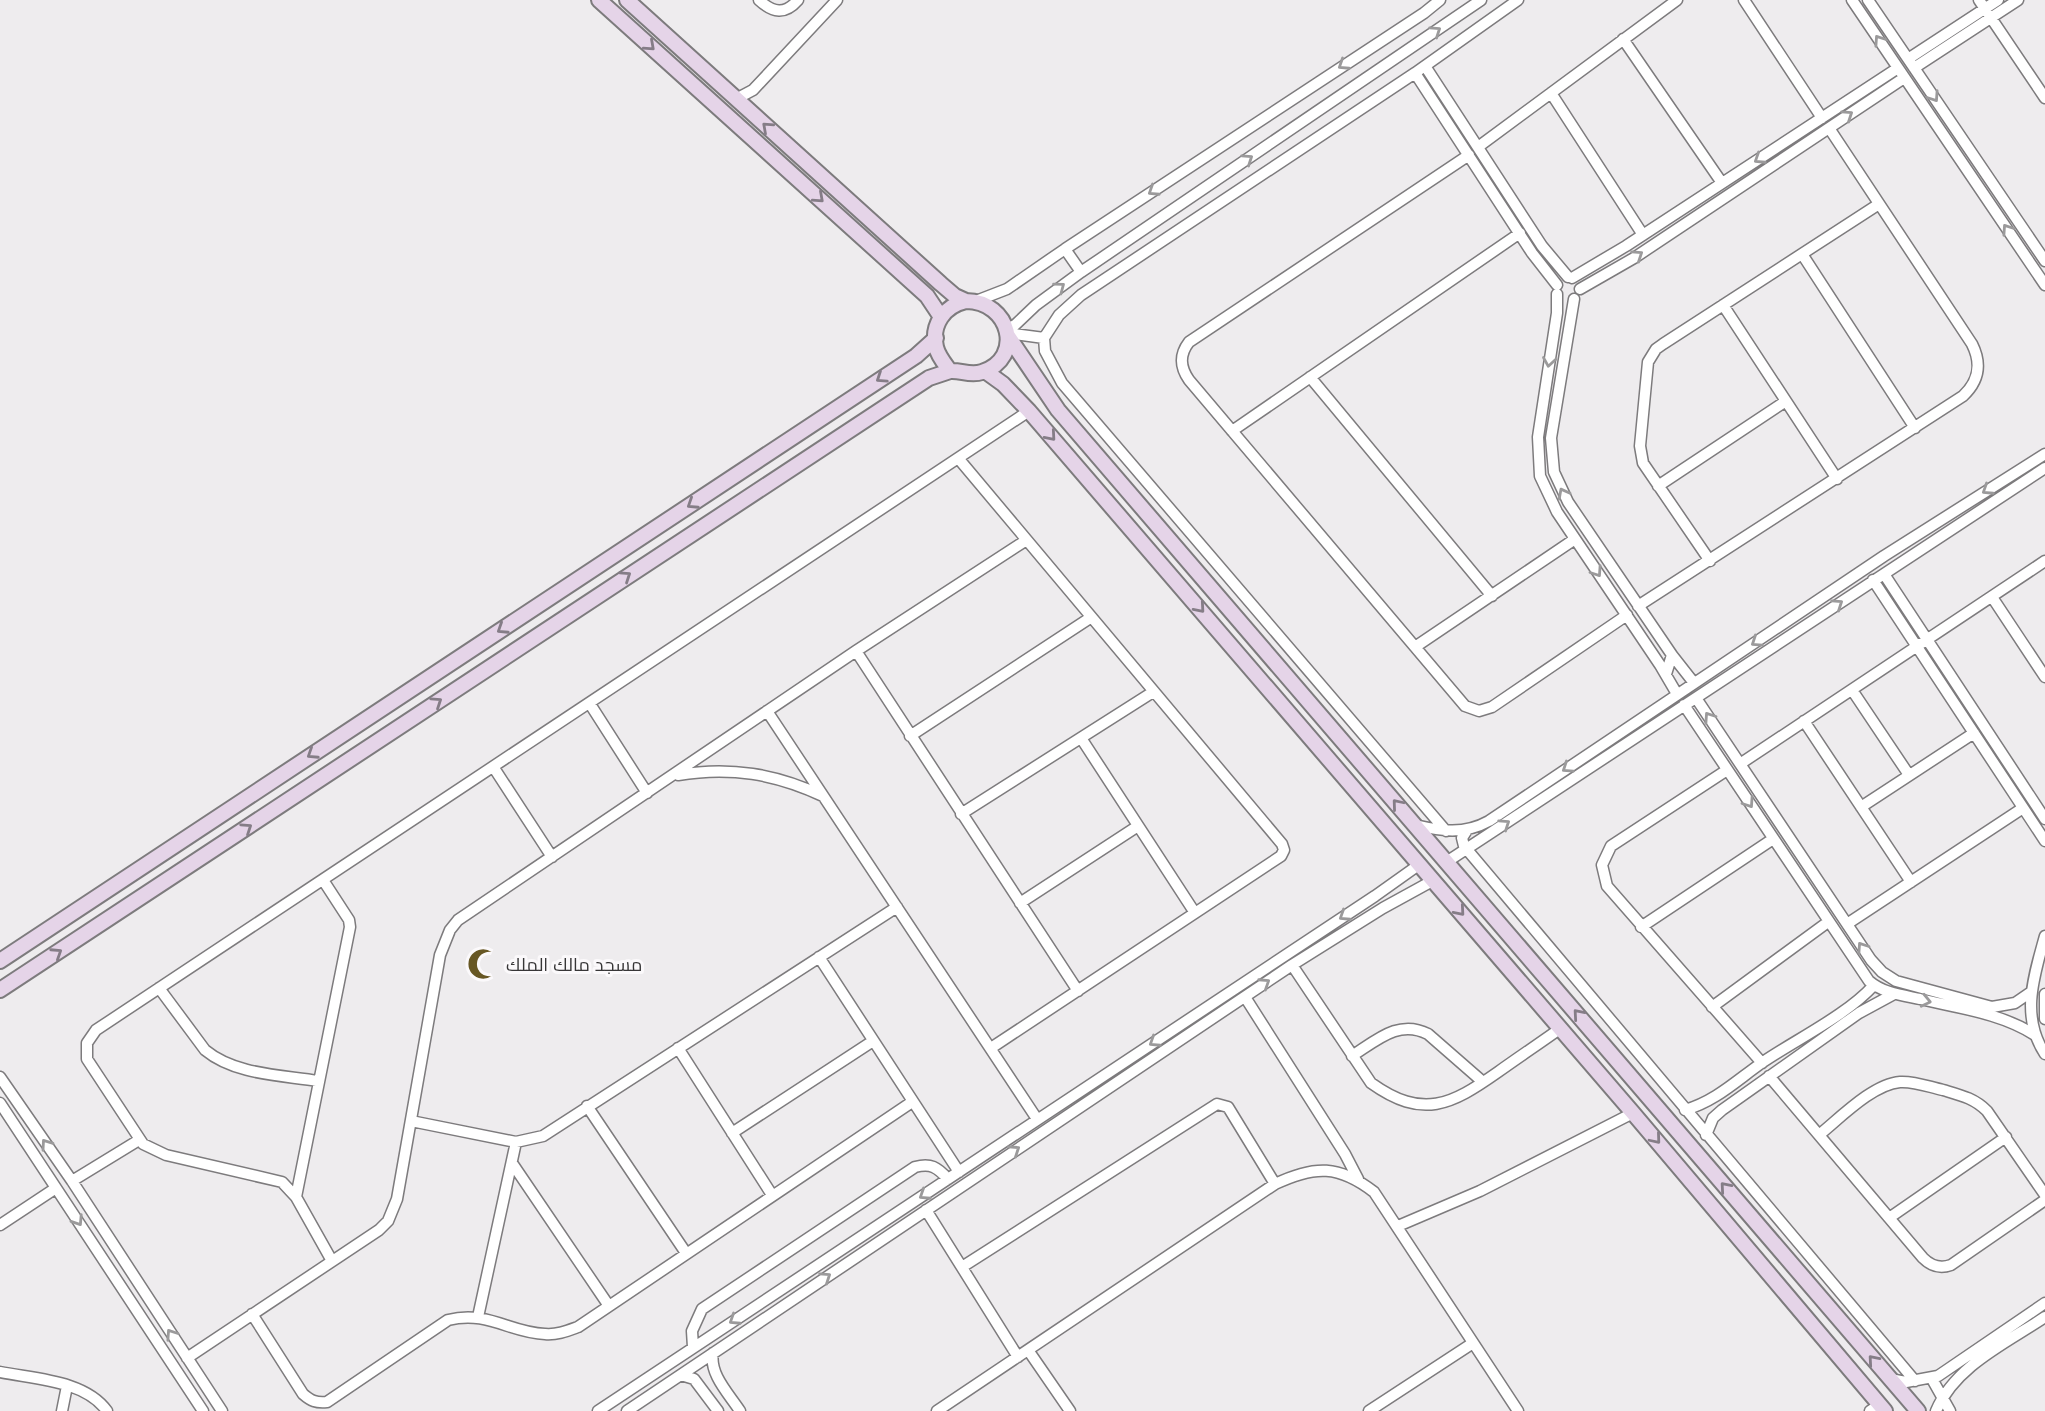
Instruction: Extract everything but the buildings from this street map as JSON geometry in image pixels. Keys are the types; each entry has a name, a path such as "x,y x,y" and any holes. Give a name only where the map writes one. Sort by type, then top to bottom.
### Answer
{"street":[{"path":"600,0 931,300 941,317"},
{"path":"627,0 948,291 996,310 1007,333 1058,410 1918,1411"},
{"path":"759,0 771,9 780,11 789,9 798,0"},
{"path":"736,99 753,90 837,0"},
{"path":"950,371 935,346 936,325 951,306 1007,289 1440,0"},
{"path":"0,990 929,378 950,371 970,374 985,372 1002,358 1007,333 1036,305 1482,0"},
{"path":"1446,831 1062,383 1045,351 1044,338 1059,316 1081,295 1415,73 1518,0"},
{"path":"1478,147 1676,0"},
{"path":"1744,0 1822,118"},
{"path":"1852,0 2045,285"},
{"path":"1868,0 2045,261"},
{"path":"1911,64 1998,0"},
{"path":"1985,9 2018,0"},
{"path":"1985,9 2044,94"},
{"path":"1623,39 1722,183"},
{"path":"1425,66 1548,254 1578,282 1551,438 1554,472 1567,502 1694,683"},
{"path":"1677,694 1550,501 1538,464 1538,438 1557,313 1557,289 1561,279 1570,277 1643,235 1898,68"},
{"path":"1415,73 1565,300 1634,258 1904,78"},
{"path":"1551,93 1643,235"},
{"path":"1638,606 1915,428 1970,389 1976,380 1978,360 1972,344 1829,128"},
{"path":"1469,155 1189,342 1181,361 1185,374 1465,706 1479,711 1492,707 1627,615"},
{"path":"1710,561 1643,463 1640,446 1648,362 1651,355 1663,344 1879,204"},
{"path":"1232,431 1520,233"},
{"path":"1065,249 1081,272"},
{"path":"893,265 904,250"},
{"path":"1802,254 1915,428"},
{"path":"1723,305 1837,479"},
{"path":"1007,333 1044,338"},
{"path":"0,961 916,356 936,338"},
{"path":"985,372 1003,384 1030,411 1434,880 1623,1100 1878,1409"},
{"path":"1310,377 1492,596"},
{"path":"1658,486 1786,401"},
{"path":"332,1261 296,1197 282,1182 166,1154 143,1144 90,1066 86,1051 91,1036 159,988 1030,411"},
{"path":"1415,825 1446,831 1467,830 1489,821 1784,623 2045,454"},
{"path":"958,458 1283,847 1281,856 990,1048"},
{"path":"1448,861 2045,468"},
{"path":"1415,647 1575,540"},
{"path":"187,1358 379,1230 394,1210 440,955 450,930 458,920 856,651 1026,541"},
{"path":"1740,764 2045,561"},
{"path":"1884,574 2045,819"},
{"path":"1873,580 2045,841"},
{"path":"1992,597 2045,677"},
{"path":"910,736 1090,618"},
{"path":"1784,623 1792,634"},
{"path":"856,651 1077,991"},
{"path":"1666,674 1672,655"},
{"path":"1852,690 1909,775"},
{"path":"961,814 1153,692"},
{"path":"1696,698 1876,966 1896,981 1992,1007 2015,1003 2031,992"},
{"path":"590,704 648,793"},
{"path":"1684,705 1828,922 1864,975 1874,985 1895,994 1998,1017 2035,1035"},
{"path":"767,711 1037,1119"},
{"path":"1804,721 1911,882"},
{"path":"1861,807 1974,733"},
{"path":"1081,738 1195,913"},
{"path":"1604,743 1611,754"},
{"path":"494,768 552,857"},
{"path":"1727,770 1611,846 1602,865 1604,879 1641,927 1762,1063"},
{"path":"673,776 711,771 750,772 788,781 824,796"},
{"path":"1847,925 2023,808"},
{"path":"1020,902 1138,826"},
{"path":"1467,830 1462,838 1466,849 1915,1381"},
{"path":"185,838 199,860"},
{"path":"1641,927 1773,839"},
{"path":"598,1411 1420,864"},
{"path":"296,1197 350,927 349,920 323,880"},
{"path":"627,1411 1292,965 1382,908 1434,880"},
{"path":"1375,896 1382,908"},
{"path":"411,1121 516,1142 543,1136 897,907"},
{"path":"1712,1007 1828,922"},
{"path":"2045,936 2031,992 2035,1035 2045,1054"},
{"path":"819,957 959,1172"},
{"path":"1292,965 1371,1083 1389,1096 1410,1104 1432,1105 1454,1100 1561,1028"},
{"path":"1685,1110 1709,1101 1858,1000 1874,985"},
{"path":"159,988 205,1050 214,1058 235,1067 318,1081"},
{"path":"1706,1135 1717,1114 1827,1035 1876,1002 1895,994"},
{"path":"2045,994 2045,1019"},
{"path":"1245,996 1346,1154 1358,1180"},
{"path":"1820,1025 1827,1035"},
{"path":"1352,1056 1391,1032 1409,1028 1428,1034 1483,1082"},
{"path":"732,1133 873,1041"},
{"path":"678,1048 772,1195"},
{"path":"1769,1076 1889,1218 1927,1262 1942,1267 1955,1262 2045,1198 1987,1111 1975,1101 1917,1084 1902,1082 1874,1091 1819,1135"},
{"path":"1,1081 72,1181 222,1411"},
{"path":"1623,1100 1640,1087"},
{"path":"1709,1101 1717,1114"},
{"path":"252,1314 303,1394 318,1403 327,1402 439,1324 463,1316 478,1317 543,1335 561,1333 578,1327 912,1102"},
{"path":"0,1103 203,1411"},
{"path":"962,1267 1217,1104 1228,1107 1275,1184"},
{"path":"587,1106 686,1253"},
{"path":"1398,1226 1480,1191 1633,1113"},
{"path":"1889,1218 2006,1137"},
{"path":"72,1181 139,1140"},
{"path":"478,1317 516,1142"},
{"path":"512,1163 609,1306"},
{"path":"693,1347 692,1331 702,1309 915,1167 926,1164 937,1167 948,1179"},
{"path":"937,1411 1275,1184 1298,1173 1318,1170 1339,1172 1358,1180 1374,1192 1518,1411"},
{"path":"0,1225 56,1188"},
{"path":"926,1210 1018,1357"},
{"path":"884,1221 891,1233"},
{"path":"1889,1378 1915,1381 1932,1378 2045,1303"},
{"path":"1936,1411 1959,1375 2045,1317"},
{"path":"1369,1411 1473,1343"},
{"path":"1028,1350 1070,1411"},
{"path":"713,1353 712,1366 716,1375 740,1411"},
{"path":"0,1372 67,1386 94,1398 107,1411"},
{"path":"681,1375 694,1379 718,1411"},
{"path":"1932,1378 1950,1411"},
{"path":"62,1411 67,1386"}],"place":[{"name":"مسجد مالك الملك","path":"483,964"}]}
